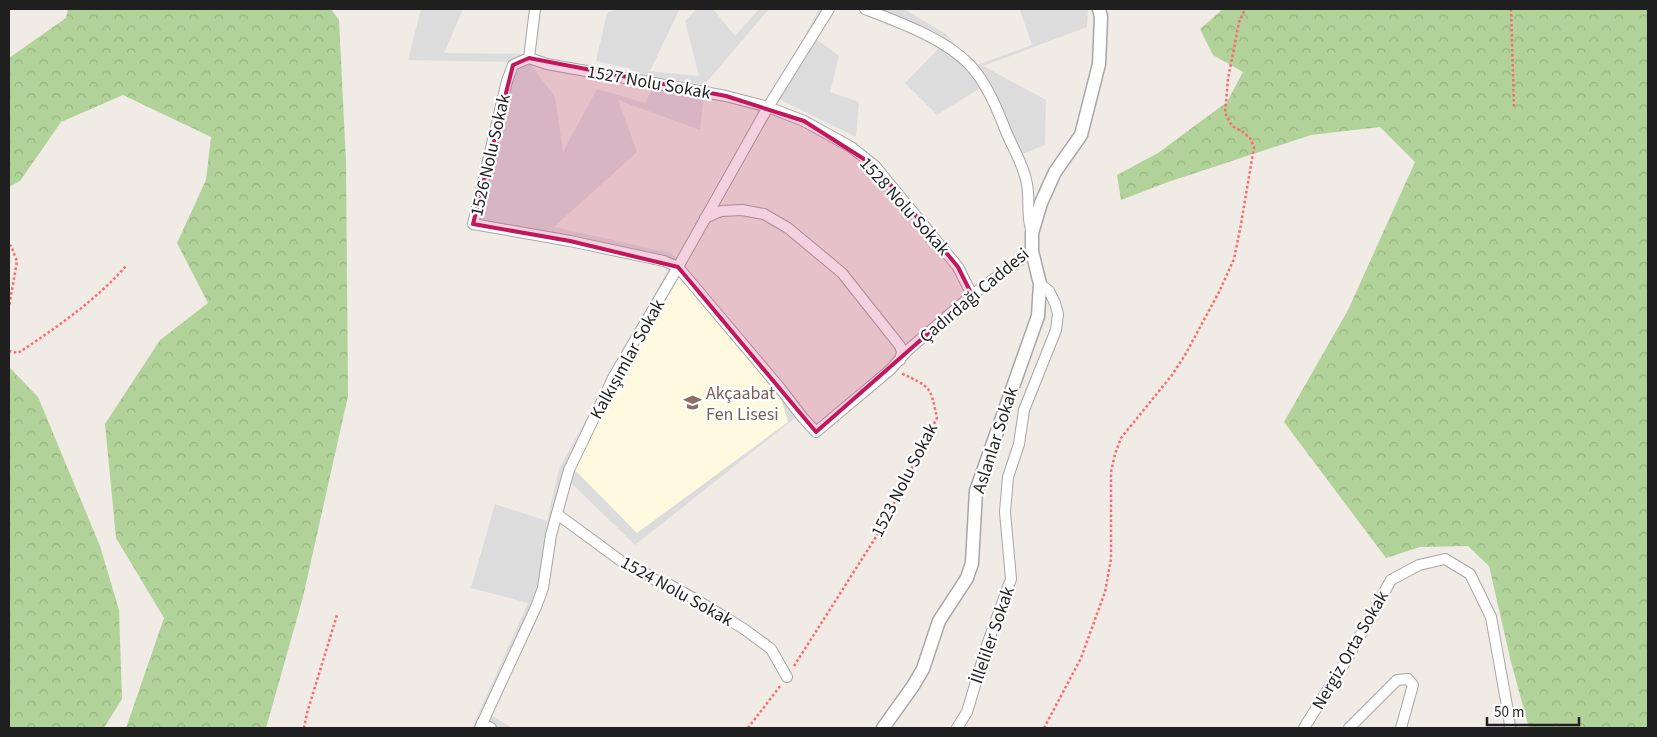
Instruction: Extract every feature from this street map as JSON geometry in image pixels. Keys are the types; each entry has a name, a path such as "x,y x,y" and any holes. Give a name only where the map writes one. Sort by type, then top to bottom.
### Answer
{"street":[{"path":"529,58 535,9"},
{"name":"Kalkışımlar Sokak","path":"484,727 543,588 551,535 568,470 614,376 768,107 829,9"},
{"path":"865,9 926,36 956,53 970,65 987,91 1022,165 1027,184 1029,224 1032,233"},
{"name":"Çadırdağı Caddesi","path":"678,267 816,432 890,370 972,295 1032,251 1032,233 1040,204 1054,172 1081,135 1099,64 1101,17 1098,9"},
{"name":"1527 Nolu Sokak","path":"529,58 547,64 726,96 768,107"},
{"name":"1526 Nolu Sokak","path":"529,58 513,65 507,81 473,224 570,241 664,262 678,267"},
{"name":"1528 Nolu Sokak","path":"768,107 804,120 851,147 874,166 958,267 972,295"},
{"path":"704,219 721,210 742,210 764,214 788,228 842,273 900,346 902,352 900,360"},
{"name":"Aslanlar Sokak","path":"883,728 923,669 939,621 967,578 972,564 976,491 1038,316 1040,284 1032,251"},
{"name":"İlleliler Sokak","path":"957,728 967,712 987,645 1011,579 1005,512 1008,477 1018,444 1024,410 1056,330 1058,314 1049,291 1040,284"},
{"name":"1524 Nolu Sokak","path":"557,514 621,561 700,602 758,639 771,649 787,677"},
{"name":"Nergiz Orta Sokak","path":"1304,728 1347,659 1391,580 1419,564 1445,559 1470,574 1491,617 1510,728"},
{"path":"1349,728 1396,680 1408,679 1413,686 1401,728"}],"path":[{"path":"1044,728 1081,658 1105,592 1110,559 1110,472 1121,438 1172,375 1185,355 1219,292 1234,259 1254,147 1250,138 1232,126 1225,113 1228,79 1239,22 1245,9"},
{"path":"1511,9 1514,107"},
{"path":"9,245 17,261 9,307"},
{"path":"9,351 18,353 75,313 126,266"},
{"name":"1523 Nolu Sokak","path":"748,728 787,677 881,529 937,418 930,389 920,381 901,373 899,368 900,360"},
{"path":"304,728 337,614"}],"highlighted area":[{"path":"529,58 726,96 804,121 875,166 958,267 972,295 816,432 678,267 570,241 473,224 513,65"}],"shaded area":[{"path":"421,9 463,9 444,53 523,54 555,97 563,152 597,89 645,103 655,82 628,68 596,61 607,13 618,9 679,10 650,71 699,76 685,21 697,9 713,9 735,36 759,9 769,9 705,84 700,130 618,100 637,152 554,227 671,253 804,411 635,545 568,480 541,591 489,714 512,728 472,728 528,603 471,588 495,504 547,521 559,469 670,266 470,219 510,62 408,60"},
{"path":"819,9 831,9 816,39 839,56 830,92 859,102 856,137 773,96"},
{"path":"875,9 904,9 946,34 974,66 1032,45 1020,10 1088,9 1087,27 983,66 1046,100 1045,145 1015,157 982,87 937,115 905,83 946,41"},
{"name":"Akçaabat Fen Lisesi","path":"680,276 778,388 788,422 637,533 574,469 593,417"}],"green space":[{"path":"68,9 331,9 339,20 346,162 348,396 303,597 266,728 126,728 164,618 116,538 105,424 160,340 208,303 177,243 206,180 211,137 123,95 61,122 20,181 9,187 9,58 66,18"},
{"path":"1223,9 1648,9 1648,728 1529,728 1511,662 1489,566 1468,546 1420,547 1386,558 1284,422 1348,310 1415,162 1380,127 1311,135 1168,182 1121,200 1117,175 1158,153 1227,102 1243,72 1213,55 1200,29"},
{"path":"9,367 38,397 100,546 119,610 122,699 104,728 9,728"}],"place":[{"name":"Akçaabat Fen Lisesi","path":"692,403"}]}
